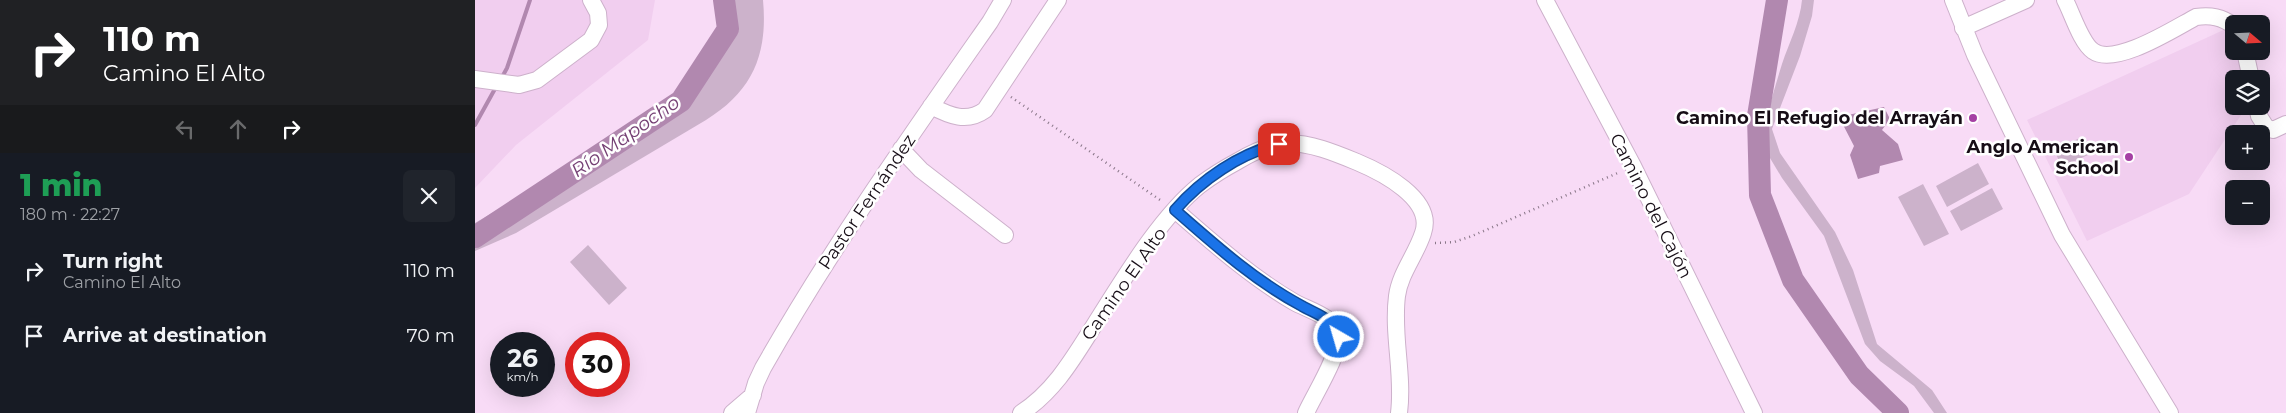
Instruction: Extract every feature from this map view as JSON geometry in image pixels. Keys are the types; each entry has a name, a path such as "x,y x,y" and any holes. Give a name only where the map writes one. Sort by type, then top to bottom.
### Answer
{"street":[{"path":"490,81 519,85 537,80 591,40 599,25 599,13 591,0"},
{"name":"Pastor Fernández","path":"747,413 763,368 786,329 901,149 990,22 1003,0"},
{"path":"931,106 953,116 974,116 985,110 1058,0"},
{"name":"Camino del Cajón","path":"1545,0 1633,166 1754,413"},
{"path":"1953,0 1963,28 2062,235 2170,413"},
{"path":"1963,28 2026,0"},
{"path":"2065,0 2086,43 2094,52 2106,54 2124,54 2196,17 2209,16 2225,19"},
{"path":"2259,115 2266,128 2273,130 2286,124"},
{"name":"Camino El Alto","path":"1021,413 1043,397 1069,365 1118,289 1175,210 1200,185 1246,156 1270,146 1297,144 1324,150 1361,164 1405,190 1419,207 1424,218 1424,229 1420,241 1407,267 1397,295 1399,413"},
{"path":"901,149 921,170 1005,234"},
{"path":"1175,210 1249,271 1294,302 1329,321 1336,328 1339,337 1336,350 1306,413"},
{"path":"732,413 753,395"}],"path":[{"path":"1000,89 1175,210"},
{"path":"1420,241 1445,243 1463,240 1633,166"}],"shaded area":[{"path":"475,0 655,0 648,40 516,145 475,188"},
{"path":"725,0 763,0 763,37 760,54 746,84 735,97 706,120 516,233 475,251 475,223 630,132 682,90 707,57 718,33"},
{"path":"1802,0 1814,0 1812,16 1800,56 1772,129 1780,153 1835,232 1853,270 1877,344 1932,390 1947,413 1934,413 1914,386 1880,361 1865,344 1824,236 1782,178 1761,143 1773,93 1797,24"},
{"name":"Anglo American School","path":"2225,29 2225,60 2238,60 2241,70 2225,70 2225,115 2241,115 2234,125 2225,125 2225,139 2189,194 2087,241 2027,120"},
{"path":"1884,107 1890,119 1882,130 1898,144 1903,160 1880,166 1879,173 1858,179 1850,155 1854,146 1839,117"},
{"path":"2082,137 2090,154 2062,167 2054,150"},
{"path":"1978,163 1989,184 1947,207 1936,186"},
{"path":"1923,184 1949,234 1924,246 1898,197"},
{"path":"1992,188 2003,209 1961,231 1950,211"},
{"path":"588,245 627,288 609,305 570,262"}],"waterway":[{"path":"501,79 507,68 530,0"},
{"name":"Río Mapocho","path":"475,237 681,101 728,29 724,0"},
{"path":"1777,0 1758,116 1760,195 1793,280 1859,375 1898,413"},
{"path":"475,125 496,87"}],"place":[{"name":"Camino El Refugio del Arrayán","path":"1973,118"},
{"name":"Anglo American School","path":"2129,157"}],"route":[{"path":"1279,144 1246,156 1210,178 1190,194 1175,210 1261,281 1333,324 1339,337"}]}
